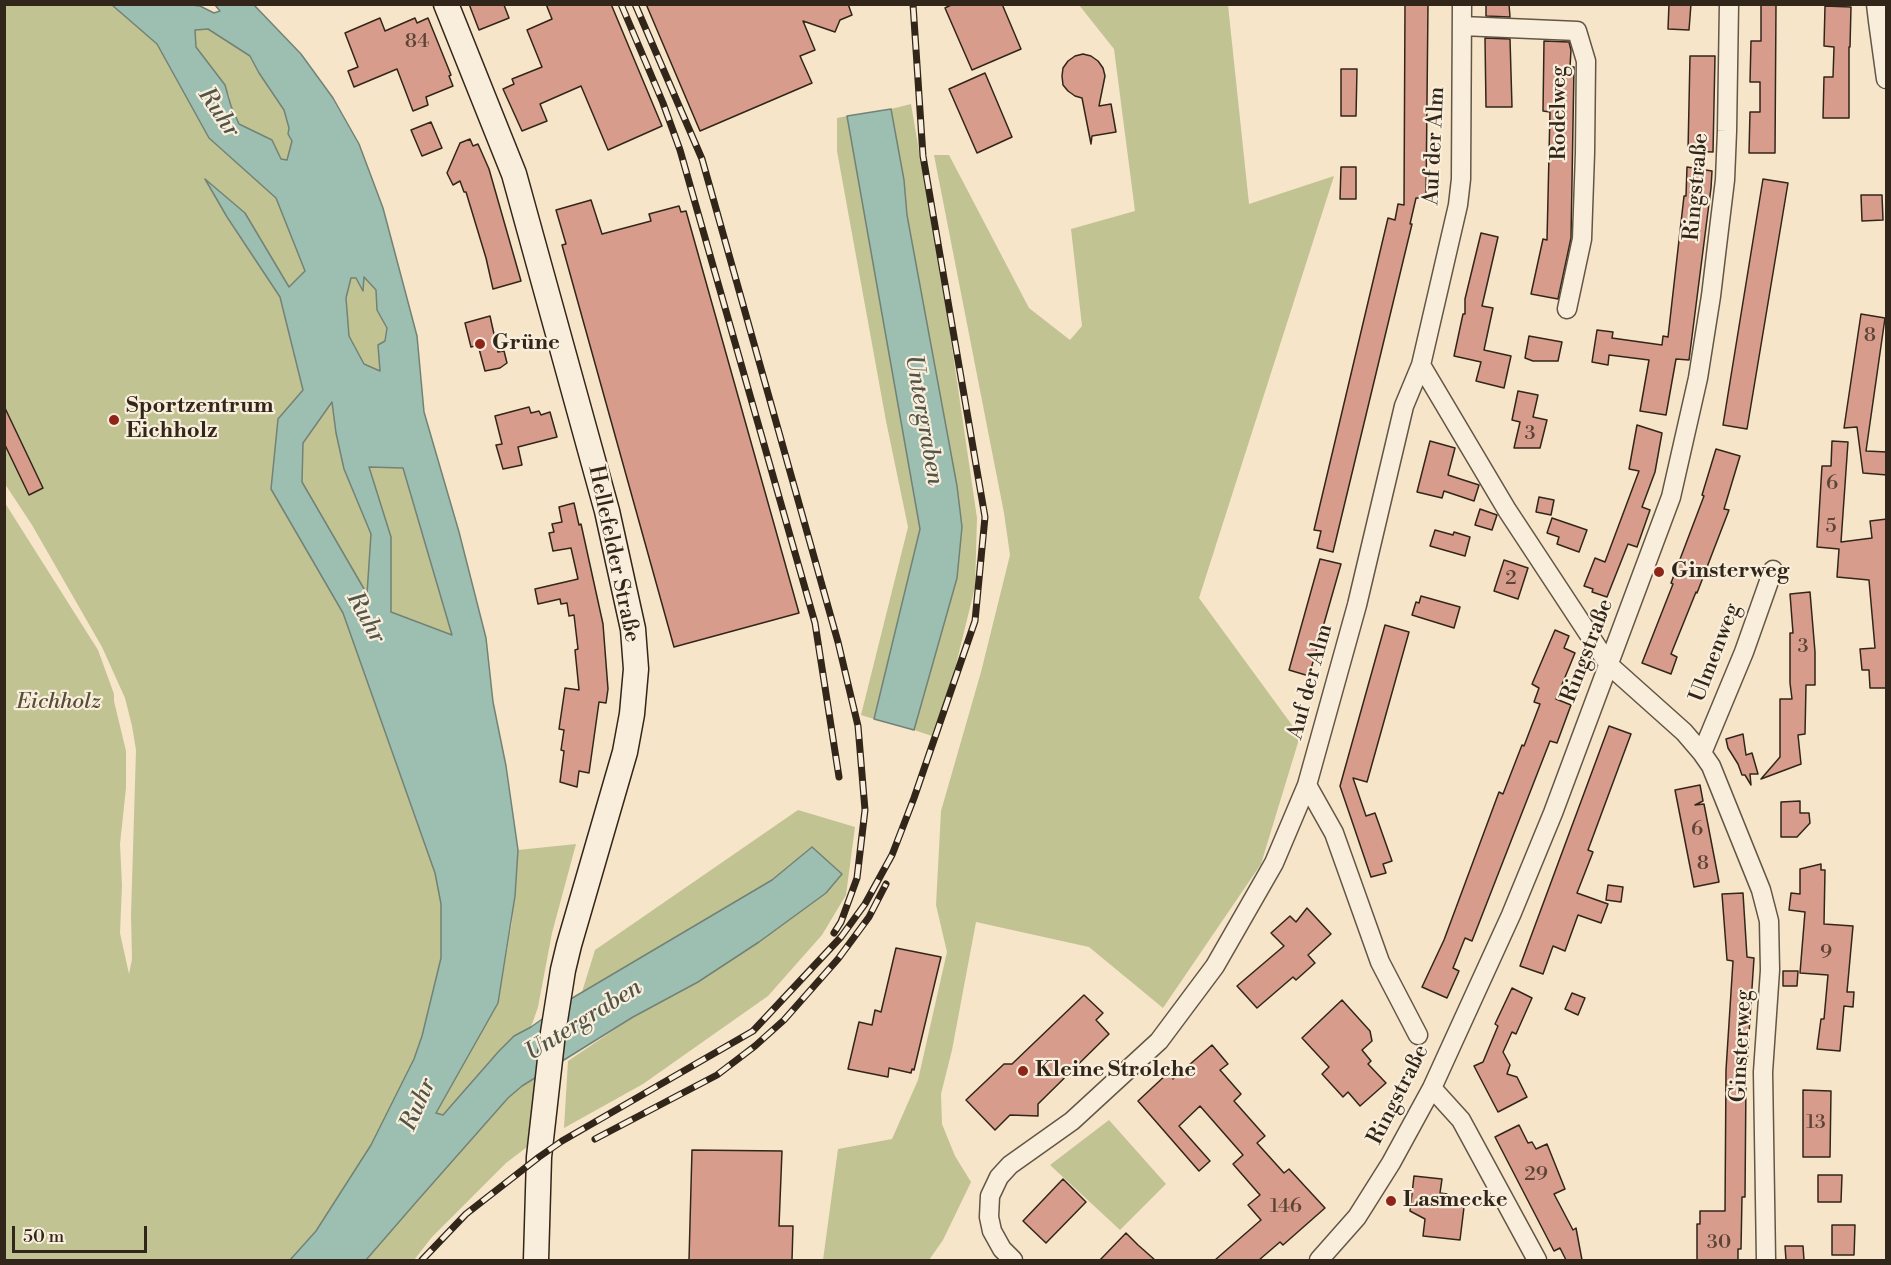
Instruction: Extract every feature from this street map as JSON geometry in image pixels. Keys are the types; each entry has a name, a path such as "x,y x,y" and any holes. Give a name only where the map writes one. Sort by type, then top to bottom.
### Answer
{"street":[{"name":"Hellefelder Straße","path":"446,4 514,174 607,511 633,629 636,669 632,714 625,752 563,970 538,1157 536,1260"},
{"name":"Auf der Alm","path":"1013,1260 1002,1249 992,1231 989,1217 990,1196 999,1177 1010,1165 1072,1121 1159,1041 1215,966 1274,863 1307,785 1357,605 1404,406 1421,365 1458,205 1461,179 1462,4"},
{"name":"Ringstraße","path":"1319,1260 1357,1217 1391,1163 1432,1088 1511,915 1552,813 1671,497 1698,378 1711,296 1725,180 1729,4"},
{"path":"1880,19 1887,79"},
{"name":"Rodelweg","path":"1462,26 1577,31 1586,61 1586,153 1582,239 1567,309"},
{"name":"Ginsterweg","path":"1421,365 1507,510 1609,664 1684,732 1711,766 1761,890 1769,921 1770,970 1763,1072 1766,1260"},
{"name":"Ulmenweg","path":"1702,753 1744,652 1773,570"},
{"path":"1307,785 1334,833 1380,962 1418,1035"},
{"path":"1432,1088 1461,1120 1537,1260"}],"green space":[{"name":"Eichholz","path":"4,5 112,5 157,44 209,138 276,198 306,271 289,287 245,213 207,180 227,218 280,297 303,391 278,419 271,489 343,613 435,873 441,904 442,958 414,1059 371,1145 316,1231 290,1260 5,1260 5,503 98,650 114,694 126,751 126,788 120,844 122,885 120,933 129,974 132,959 131,915 136,750 125,698 102,647 32,525 5,484"},
{"path":"1079,5 1228,5 1249,204 1334,176 1199,598 1300,736 1261,864 1163,1008 1089,947 976,922 952,1050 941,1094 942,1124 955,1156 971,1182 943,1240 929,1260 823,1260 838,1149 892,1139 918,1080 947,952 936,905 941,811 981,672 1010,555 1004,513 934,155 949,155 1029,308 1070,340 1082,326 1071,229 1135,211 1114,49"},
{"path":"208,29 250,56 284,110 289,128 288,134 292,141 287,161 281,159 272,140 239,124 229,95 196,47 194,30"},
{"path":"911,104 949,327 977,518 975,587 938,738 914,730 957,578 962,527 957,486 907,215 904,180 891,109"},
{"path":"847,116 920,529 874,719 861,715 908,527 886,421 837,151 837,118"},
{"path":"364,277 376,290 377,310 387,328 385,341 378,346 380,372 364,364 349,336 346,298 351,278 356,278 363,289"},
{"path":"333,401 336,433 344,469 371,534 367,595 302,482 303,443"},
{"path":"368,467 403,468 453,635 391,612 391,537"},
{"path":"798,810 855,827 846,895 822,935 768,996 643,1084 564,1128 568,1061 633,1017 698,982 826,893 811,847 772,880 582,992 595,950"},
{"path":"576,844 552,933 538,1007 531,1027 514,1036 499,1051 443,1115 436,1113 498,1003 512,922 518,850"},
{"path":"536,1078 527,1147 506,1163 432,1237 414,1260 366,1260 508,1098"},
{"path":"1109,1120 1166,1184 1120,1230 1050,1165"}],"water":[{"path":"182,4 200,6 214,13 220,11 215,5 254,5 301,54 333,98 359,144 383,208 417,336 424,412 459,532 486,638 493,702 506,766 518,850 515,896 498,1003 436,1113 443,1115 514,1036 569,1000 772,880 812,847 842,874 826,893 759,942 698,982 633,1017 522,1086 508,1098 366,1260 290,1260 316,1231 371,1145 414,1059 441,958 441,904 435,873 343,613 271,489 278,419 303,390 280,297 227,217 205,179 245,213 289,287 305,271 276,198 209,138 157,44 112,5","holes":["208,29 250,56 284,110 289,128 288,134 292,141 287,160 281,159 272,140 239,124 225,85 196,47 195,30","364,277 376,290 377,310 387,328 385,341 378,345 380,371 364,364 349,336 346,298 351,278 356,278 363,291","332,402 344,469 371,534 367,594 302,482 303,443","369,467 403,468 452,635 391,612 391,537"]},
{"name":"Untergraben","path":"891,109 904,180 907,215 957,486 962,527 957,578 914,730 874,719 920,529 847,116"}],"building":[{"path":"469,4 504,5 509,18 479,30"},
{"path":"546,4 611,4 662,126 608,150 581,86 540,104 547,121 522,131 503,89 514,84 512,79 542,67 527,30 552,19"},
{"path":"646,4 848,4 852,15 840,20 835,32 803,21 815,50 800,56 812,83 700,131"},
{"path":"953,4 1002,4 1021,49 972,70 945,8"},
{"path":"1405,4 1428,4 1426,198 1416,198 1410,224 1412,224 1333,552 1317,548 1321,531 1314,530 1388,218 1395,220 1398,204 1404,205"},
{"path":"1486,4 1509,4 1510,17 1486,16"},
{"path":"1669,4 1691,4 1689,30 1668,29"},
{"path":"1761,4 1776,4 1775,153 1749,153 1750,112 1760,112 1760,82 1750,82 1751,41 1761,41"},
{"path":"1825,6 1851,7 1849,118 1823,118 1824,77 1833,77 1834,47 1824,46"},
{"path":"380,18 385,31 415,18 417,23 428,18 451,75 449,76 453,86 426,97 428,105 413,111 397,69 354,87 348,71 358,67 345,33"},
{"path":"1485,38 1510,39 1512,107 1486,107"},
{"path":"1544,41 1569,42 1570,67 1574,67 1571,238 1558,299 1531,294 1543,239 1547,240 1550,112 1543,111"},
{"path":"1083,54 1091,56 1103,68 1105,76 1099,106 1111,104 1116,132 1092,136 1091,144 1082,98 1068,91 1063,85 1062,76 1063,68 1068,61"},
{"path":"1690,56 1715,56 1713,152 1688,151"},
{"path":"1341,69 1357,69 1356,116 1341,116"},
{"path":"985,73 1012,137 977,153 949,89"},
{"path":"431,122 442,148 422,156 411,130"},
{"path":"470,139 473,146 478,144 489,169 521,281 493,289 466,192 460,181 453,185 447,173 460,143"},
{"path":"1341,167 1356,167 1356,199 1340,199"},
{"path":"1687,167 1712,171 1711,188 1689,360 1676,359 1666,415 1640,411 1649,360 1609,355 1608,365 1592,362 1597,330 1613,332 1612,338 1662,345 1663,336 1668,337 1684,196 1686,196"},
{"path":"1763,179 1788,183 1747,429 1723,425"},
{"path":"1861,195 1882,195 1883,220 1862,221"},
{"path":"591,200 602,234 651,221 649,214 679,206 681,212 686,211 799,613 674,647 562,245 566,244 556,210"},
{"path":"1481,233 1498,237 1482,306 1493,308 1484,350 1511,356 1504,388 1476,381 1481,362 1454,356"},
{"path":"1861,314 1885,318 1866,451 1887,452 1887,475 1863,473 1857,427 1844,428"},
{"name":"Grüne","path":"490,316 498,352 504,351 507,363 500,368 485,371 478,345 471,347 465,323"},
{"path":"1529,336 1562,342 1558,361 1533,361 1525,358"},
{"path":"1518,391 1538,395 1533,417 1547,420 1540,448 1514,448 1520,422 1512,420"},
{"path":"4,406 43,488 29,495 4,443"},
{"path":"529,407 531,413 539,411 541,415 550,412 557,437 518,447 522,465 503,469 496,445 502,444 495,416"},
{"path":"1637,425 1662,433 1655,472 1642,507 1650,510 1637,547 1628,544 1607,597 1592,592 1593,589 1584,586 1595,558 1605,562 1639,471 1629,469"},
{"path":"1430,441 1455,448 1448,475 1479,485 1474,501 1444,491 1442,498 1417,492"},
{"path":"1832,441 1848,442 1841,542 1872,538 1870,521 1887,519 1887,688 1870,688 1869,670 1862,670 1860,649 1875,648 1869,580 1837,577 1839,549 1817,547 1822,466 1831,466"},
{"path":"1716,449 1740,456 1724,509 1729,510 1671,654 1677,657 1671,674 1642,663 1704,496 1702,495"},
{"path":"1539,497 1554,500 1551,515 1536,512"},
{"path":"574,503 579,525 581,524 603,624 608,689 606,703 599,702 589,773 579,771 577,787 560,782 564,730 559,729 565,688 579,690 574,615 569,616 567,603 561,604 560,599 538,604 535,589 578,579 571,548 553,551 549,533 554,532 552,524 562,522 559,507"},
{"path":"1480,509 1497,515 1492,530 1475,525"},
{"path":"1552,518 1587,530 1579,552 1557,544 1559,537 1547,533"},
{"path":"1435,530 1470,537 1465,556 1430,546"},
{"path":"1320,559 1341,564 1309,676 1289,670"},
{"path":"1504,560 1528,568 1518,599 1494,591"},
{"path":"1810,592 1815,685 1806,685 1805,734 1798,735 1801,764 1761,779 1780,757 1780,699 1792,699 1790,633 1793,633 1790,594"},
{"path":"1421,596 1460,607 1454,628 1412,615 1416,602 1419,603"},
{"path":"1385,625 1409,632 1367,782 1353,778 1366,816 1375,813 1392,861 1383,864 1386,873 1371,877 1340,786"},
{"path":"1555,630 1569,636 1564,648 1575,653 1556,699 1571,705 1557,743 1550,741 1472,941 1465,938 1453,968 1459,971 1447,998 1422,987 1444,940 1499,792 1503,794 1540,704 1534,702 1539,688 1532,684"},
{"path":"1609,726 1631,734 1588,850 1593,852 1577,893 1608,904 1601,923 1578,915 1565,951 1553,946 1543,974 1520,966"},
{"path":"1743,734 1746,755 1752,753 1758,774 1750,774 1751,785 1745,775 1742,775 1728,748 1726,739"},
{"path":"1700,785 1703,801 1695,805 1704,804 1719,882 1694,887 1675,790"},
{"path":"1800,801 1800,813 1809,813 1810,823 1797,837 1781,837 1781,802"},
{"path":"1821,864 1821,870 1825,870 1824,924 1853,926 1847,992 1854,992 1853,1007 1844,1006 1840,1051 1817,1049 1821,1019 1824,1019 1828,975 1800,973 1805,912 1789,910 1791,893 1800,894 1800,869"},
{"path":"1608,885 1623,887 1621,902 1606,900"},
{"path":"1743,893 1747,957 1754,958 1746,1078 1745,1197 1742,1197 1741,1249 1738,1249 1738,1260 1697,1260 1697,1224 1700,1224 1700,1211 1725,1211 1726,1070 1733,961 1727,960 1722,894"},
{"path":"1307,908 1331,934 1308,955 1315,963 1296,980 1293,977 1257,1008 1237,986 1284,946 1271,933 1290,916 1296,922"},
{"path":"896,948 941,957 914,1070 912,1069 911,1073 889,1068 888,1077 848,1069 859,1022 872,1025 875,1010 881,1012"},
{"path":"1783,971 1798,971 1797,986 1783,986"},
{"path":"1512,988 1532,998 1516,1034 1512,1032 1503,1052 1510,1065 1507,1074 1517,1077 1527,1097 1498,1112 1474,1066 1483,1062 1498,1026 1495,1024"},
{"path":"1572,993 1585,998 1578,1015 1565,1009"},
{"path":"1084,995 1103,1013 1096,1020 1109,1034 1038,1104 1038,1116 1010,1115 995,1130 966,1100 1004,1064 1012,1064"},
{"path":"1342,1000 1370,1031 1372,1041 1362,1050 1371,1061 1368,1064 1386,1083 1360,1106 1348,1092 1343,1097 1322,1074 1329,1067 1302,1038"},
{"path":"1212,1045 1228,1064 1220,1070 1241,1094 1234,1101 1265,1136 1257,1143 1284,1173 1289,1169 1325,1208 1283,1245 1280,1242 1259,1260 1215,1260 1261,1220 1248,1205 1260,1195 1233,1164 1243,1155 1200,1106 1179,1126 1210,1161 1199,1171 1138,1101 1168,1073 1173,1079"},
{"path":"1803,1090 1831,1091 1830,1157 1803,1157"},
{"path":"1519,1125 1528,1143 1532,1142 1536,1149 1547,1144 1565,1189 1554,1194 1573,1230 1576,1228 1582,1260 1566,1260 1560,1248 1554,1251 1495,1137"},
{"path":"692,1150 782,1151 779,1226 793,1226 792,1260 689,1260"},
{"path":"1818,1175 1842,1175 1841,1202 1818,1202"},
{"path":"1414,1176 1442,1179 1440,1193 1447,1194 1447,1197 1465,1199 1460,1240 1423,1236 1425,1219 1410,1211"},
{"path":"1063,1179 1086,1202 1046,1243 1023,1221"},
{"path":"1832,1225 1855,1225 1854,1255 1832,1255"},
{"path":"1126,1233 1138,1245 1155,1260 1100,1260"},
{"path":"1785,1246 1803,1246 1804,1260 1786,1260"}],"railway":[{"path":"621,4 663,103 680,150 815,623 839,777"},
{"path":"635,4 702,159 838,642 858,726 865,810 857,878 841,922 834,933"},
{"path":"422,1260 466,1214 562,1141 753,1031 841,937 865,904 892,855 975,621 985,517 923,156 913,4"},
{"path":"595,1139 717,1075 755,1046 784,1020 838,959 869,917 886,884"}],"place":[{"name":"Grüne","path":"480,344"},
{"name":"Sportzentrum Eichholz","path":"114,420"},
{"name":"Ginsterweg","path":"1659,572"},
{"name":"Kleine Strolche","path":"1023,1071"},
{"name":"Lasmecke","path":"1391,1201"}],"water label":[{"name":"Ruhr","path":"218,113"},
{"name":"Ruhr","path":"365,618"},
{"name":"Ruhr","path":"419,1105"}]}
